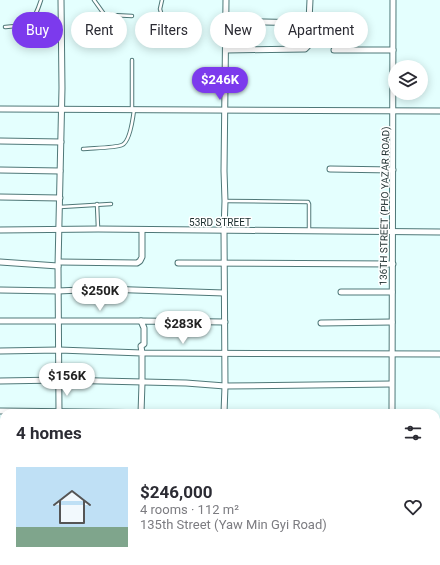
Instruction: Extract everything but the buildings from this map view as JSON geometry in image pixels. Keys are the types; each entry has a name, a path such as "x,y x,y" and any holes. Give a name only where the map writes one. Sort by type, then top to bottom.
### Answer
{"street":[{"path":"59,409 58,264 62,109 61,0"},
{"path":"226,0 226,12"},
{"path":"309,12 310,0"},
{"name":"136TH STREET (PHO YAZAR ROAD)","path":"392,409 394,0"},
{"path":"224,409 224,171 226,50 306,48"},
{"path":"334,50 393,50"},
{"path":"0,108 440,111"},
{"path":"0,141 61,142"},
{"path":"330,169 393,170"},
{"path":"0,170 60,171"},
{"path":"0,197 60,198"},
{"name":"53RD STREET","path":"0,230 98,229 440,232"},
{"path":"0,262 58,264 137,263 142,257 142,230"},
{"path":"178,263 393,264"},
{"path":"0,290 104,290 224,293"},
{"path":"340,292 392,292"},
{"path":"0,321 225,322"},
{"path":"141,321 144,328 144,344 141,346 141,409"},
{"path":"321,323 392,322"},
{"path":"0,351 59,350 142,353 440,354"},
{"path":"0,381 59,380 186,383 225,386 392,384"}],"lane":[{"path":"5,27 25,25 28,23 34,16 41,0"},
{"path":"94,0 104,14 132,16"},
{"path":"161,12 162,0"},
{"path":"83,149 122,145 127,140 131,129 133,109 132,60"},
{"path":"225,201 308,202 309,230"},
{"path":"97,204 98,229"},
{"path":"60,207 111,204"}]}
